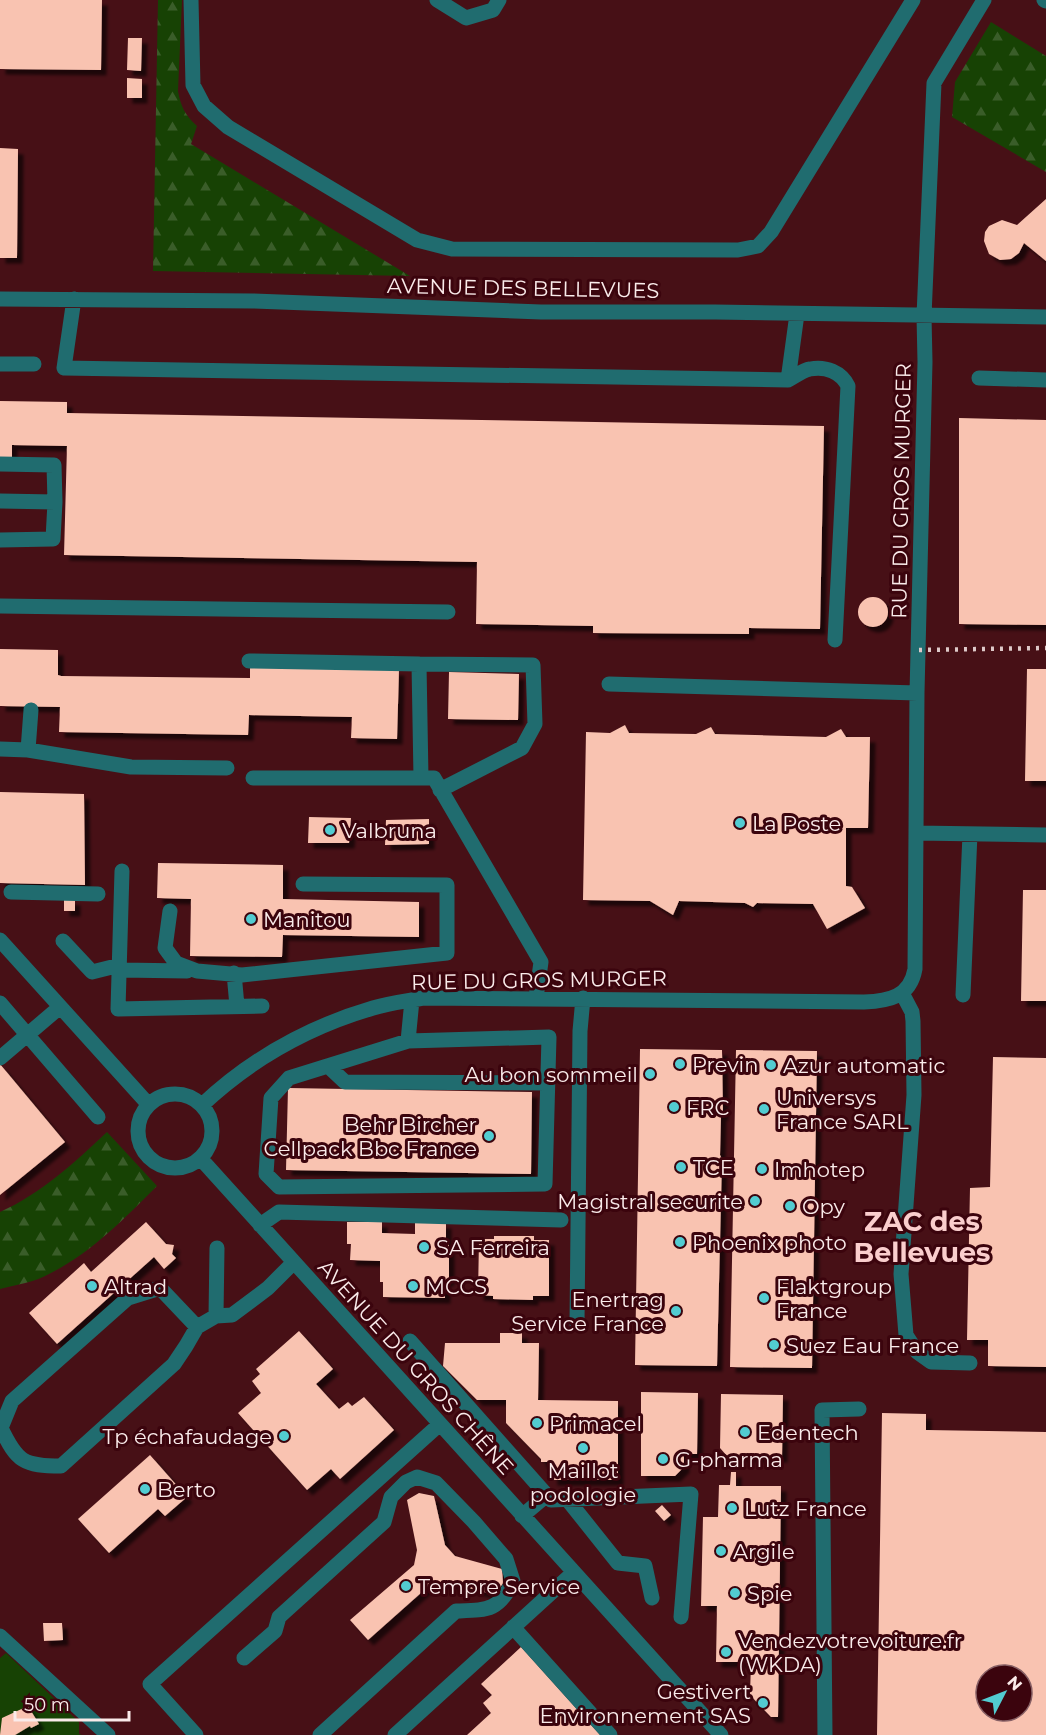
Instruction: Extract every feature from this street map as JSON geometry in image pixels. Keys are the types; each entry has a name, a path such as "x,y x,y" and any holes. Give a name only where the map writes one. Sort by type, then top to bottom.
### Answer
{"street":[{"path":"191,0 193,85 204,105 228,126 417,240 452,249 702,250 738,250 758,246 771,232 913,0"},
{"path":"436,0 466,18 493,10 499,0"},
{"name":"RUE DU GROS MURGER","path":"202,1105 246,1068 318,1027 375,1007 423,998 864,1002 890,999 902,993 913,980 925,374 924,316 934,83 984,0"},
{"name":"AVENUE DES BELLEVUES","path":"0,299 254,300 541,312 1046,317"},
{"path":"74,299 64,368 788,380 810,369 832,370 843,375 848,386 835,640"},
{"path":"788,380 797,314"},
{"path":"0,364 34,364"},
{"path":"979,378 1046,380"},
{"path":"0,464 54,465 56,502 53,539 0,540"},
{"path":"0,501 56,502"},
{"path":"0,606 448,612"},
{"path":"249,661 533,665 535,724 522,748 440,790"},
{"path":"419,664 421,778"},
{"path":"609,684 917,693"},
{"path":"28,750 31,710"},
{"path":"0,749 28,750 131,767 227,768"},
{"path":"254,778 434,778 541,962 536,998"},
{"path":"916,833 1046,835"},
{"path":"963,995 970,834"},
{"path":"122,871 121,968 118,1009 262,1006"},
{"path":"63,941 92,972 121,968 242,975 447,953 447,885 303,884"},
{"path":"11,892 98,894"},
{"path":"170,911 165,948 176,963 197,971"},
{"path":"0,940 148,1105"},
{"path":"234,973 237,1006"},
{"path":"902,993 912,1012 914,1095 901,1275 906,1335 917,1352 931,1362 970,1363"},
{"path":"576,1324 580,1031 583,998"},
{"path":"408,1041 412,1000"},
{"path":"0,1003 98,1117"},
{"path":"0,1058 60,1007"},
{"path":"549,1037 545,1184 279,1187 266,1174 271,1098 289,1078 328,1066 408,1041 549,1037"},
{"path":"328,1066 345,1082 548,1083"},
{"path":"179,1094 202,1105 210,1118 213,1132 210,1147 201,1159 194,1164 177,1169 160,1166 147,1155 139,1139 138,1131 139,1122 148,1105 162,1097 179,1094"},
{"name":"AVENUE DU GROS CHÊNE","path":"201,1159 721,1735"},
{"path":"260,1225 279,1212 561,1220"},
{"path":"216,1316 217,1248"},
{"path":"197,1327 160,1288 128,1298 12,1401 1,1428 11,1450 33,1466 61,1466 174,1364 197,1327 216,1316 232,1315 268,1288 293,1263"},
{"path":"410,1341 551,1500 691,1494 681,1617"},
{"path":"825,1735 822,1410 859,1409"},
{"path":"196,1735 150,1684 440,1424"},
{"path":"244,1658 275,1631 279,1617 384,1522 391,1497 406,1482 417,1477 436,1483 467,1514 506,1559 513,1581 505,1598 493,1607 476,1611 456,1611 320,1735"},
{"path":"522,1516 547,1495"},
{"path":"567,1499 618,1563 645,1566 652,1598"},
{"path":"395,1735 573,1572"},
{"path":"513,1627 610,1735"},
{"path":"0,1636 108,1735"}],"green space":[{"path":"158,0 182,0 178,91 184,110 197,126 191,144 410,276 153,271"},
{"path":"991,22 1046,56 1046,172 952,117 955,82"},
{"path":"107,1132 157,1186 106,1234 64,1266 44,1277 0,1289 0,1212 44,1187"},
{"path":"6,1653 79,1722 79,1734 82,1735 0,1735 0,1658"}],"building":[{"path":"0,0 102,0 101,70 0,69"},
{"path":"128,38 142,38 141,71 127,70"},
{"path":"127,78 142,79 142,98 127,98"},
{"path":"0,148 18,149 17,258 0,258"},
{"path":"1046,199 1046,261 1024,243 1019,253 1011,259 1000,260 989,254 984,241 985,232 989,226 1002,220 1017,225"},
{"path":"0,401 67,402 67,413 824,426 820,629 749,628 749,634 593,633 593,626 476,624 477,562 64,555 67,446 12,445 12,457 0,457"},
{"path":"959,418 1046,420 1046,625 959,624"},
{"path":"873,597 884,601 888,612 884,623 873,627 862,623 858,612 862,601"},
{"path":"0,649 58,650 58,675 61,676 250,678 250,667 399,670 397,739 351,738 352,717 249,715 248,735 59,732 60,707 0,706"},
{"path":"1027,669 1046,669 1046,781 1025,781"},
{"path":"449,672 519,674 518,720 448,719"},
{"path":"625,725 629,733 696,734 711,727 715,734 826,737 841,729 846,737 870,737 868,828 846,828 846,886 852,887 865,908 827,929 813,904 757,903 753,907 745,903 679,901 673,915 650,901 583,900 586,732 610,733"},
{"path":"0,792 84,794 85,885 0,883"},
{"path":"309,817 351,818 349,843 308,843"},
{"path":"429,819 429,844 385,845 386,820"},
{"path":"158,863 283,865 283,899 419,902 419,937 283,935 282,957 190,956 191,899 157,898"},
{"path":"1023,890 1046,890 1046,1001 1021,1001"},
{"path":"64,899 75,900 75,911 64,911"},
{"path":"640,1049 722,1050 723,1115 721,1115 720,1155 722,1159 717,1366 635,1365"},
{"path":"736,1050 817,1051 812,1368 730,1367"},
{"path":"993,1057 1046,1058 1046,1367 988,1366 988,1340 967,1340 970,1188 990,1187"},
{"path":"0,1064 65,1142 0,1195"},
{"path":"288,1088 532,1092 531,1174 286,1170"},
{"path":"146,1222 166,1244 174,1245 172,1254 176,1258 164,1269 154,1257 57,1344 29,1313 84,1263 91,1272"},
{"path":"347,1222 382,1222 382,1233 415,1234 415,1223 446,1223 446,1241 449,1241 449,1280 445,1281 445,1298 383,1297 380,1261 350,1260 351,1244 347,1244"},
{"path":"494,1236 534,1236 534,1240 549,1240 549,1296 533,1296 533,1300 493,1299 493,1296 478,1295 479,1239 494,1239"},
{"path":"299,1331 333,1369 316,1384 339,1409 348,1402 352,1406 364,1397 394,1430 340,1479 331,1469 307,1490 238,1413 261,1393 252,1381 260,1374 256,1369"},
{"path":"500,1333 522,1333 522,1343 539,1343 538,1400 618,1401 618,1480 552,1480 551,1462 541,1462 541,1459 506,1423 506,1400 477,1400 443,1366 445,1343 500,1343"},
{"path":"641,1392 698,1393 697,1454 684,1454 684,1467 675,1476 641,1476"},
{"path":"721,1394 783,1395 782,1457 727,1456 720,1448"},
{"path":"882,1413 926,1414 926,1430 1046,1432 1046,1735 877,1735"},
{"path":"150,1455 187,1497 165,1516 158,1509 109,1553 78,1519"},
{"path":"731,1472 736,1472 736,1486 781,1486 778,1717 771,1717 750,1695 751,1662 716,1662 717,1606 701,1606 703,1517 718,1517 719,1485 730,1485"},
{"path":"419,1493 434,1496 445,1545 455,1556 502,1569 503,1583 495,1595 446,1582 431,1584 368,1640 350,1620 414,1565 417,1550 407,1500"},
{"path":"662,1505 671,1515 664,1521 655,1511"},
{"path":"43,1623 62,1623 63,1640 44,1641"},
{"path":"521,1647 600,1735 467,1735 491,1713 483,1703 492,1695 481,1684"},
{"path":"28,1706 39,1724 31,1728 30,1726 15,1735 0,1735 2,1718"}],"railway":[{"path":"919,650 1046,648"}],"place":[{"name":"La Poste","path":"740,823"},
{"name":"Valbruna","path":"330,830"},
{"name":"Manitou","path":"251,919"},
{"name":"Previn","path":"680,1064"},
{"name":"Azur automatic","path":"771,1065"},
{"name":"Au bon sommeil","path":"650,1074"},
{"name":"FRC","path":"674,1107"},
{"name":"Universys France SARL","path":"764,1109"},
{"name":"Behr Bircher Cellpack Bbc France","path":"489,1136"},
{"name":"TCE","path":"681,1167"},
{"name":"Imhotep","path":"762,1169"},
{"name":"Magistral securite","path":"755,1201"},
{"name":"Opy","path":"790,1206"},
{"name":"Phoenix photo","path":"680,1242"},
{"name":"SA Ferreira","path":"424,1247"},
{"name":"Altrad","path":"92,1286"},
{"name":"MCCS","path":"413,1286"},
{"name":"Flaktgroup France","path":"764,1298"},
{"name":"Enertrag Service France","path":"676,1311"},
{"name":"Suez Eau France","path":"774,1345"},
{"name":"Primacel","path":"537,1423"},
{"name":"Edentech","path":"745,1432"},
{"name":"Tp échafaudage","path":"284,1436"},
{"name":"Maillot podologie","path":"583,1448"},
{"name":"G-pharma","path":"663,1459"},
{"name":"Berto","path":"145,1489"},
{"name":"Lutz France","path":"732,1508"},
{"name":"Argile","path":"721,1551"},
{"name":"Tempre Service","path":"406,1586"},
{"name":"Spie","path":"735,1593"},
{"name":"Vendezvotrevoiture.fr (WKDA)","path":"726,1652"},
{"name":"Gestivert Environnement SAS","path":"763,1703"}],"district":[{"name":"ZAC des Bellevues","path":"922,1236"}]}
